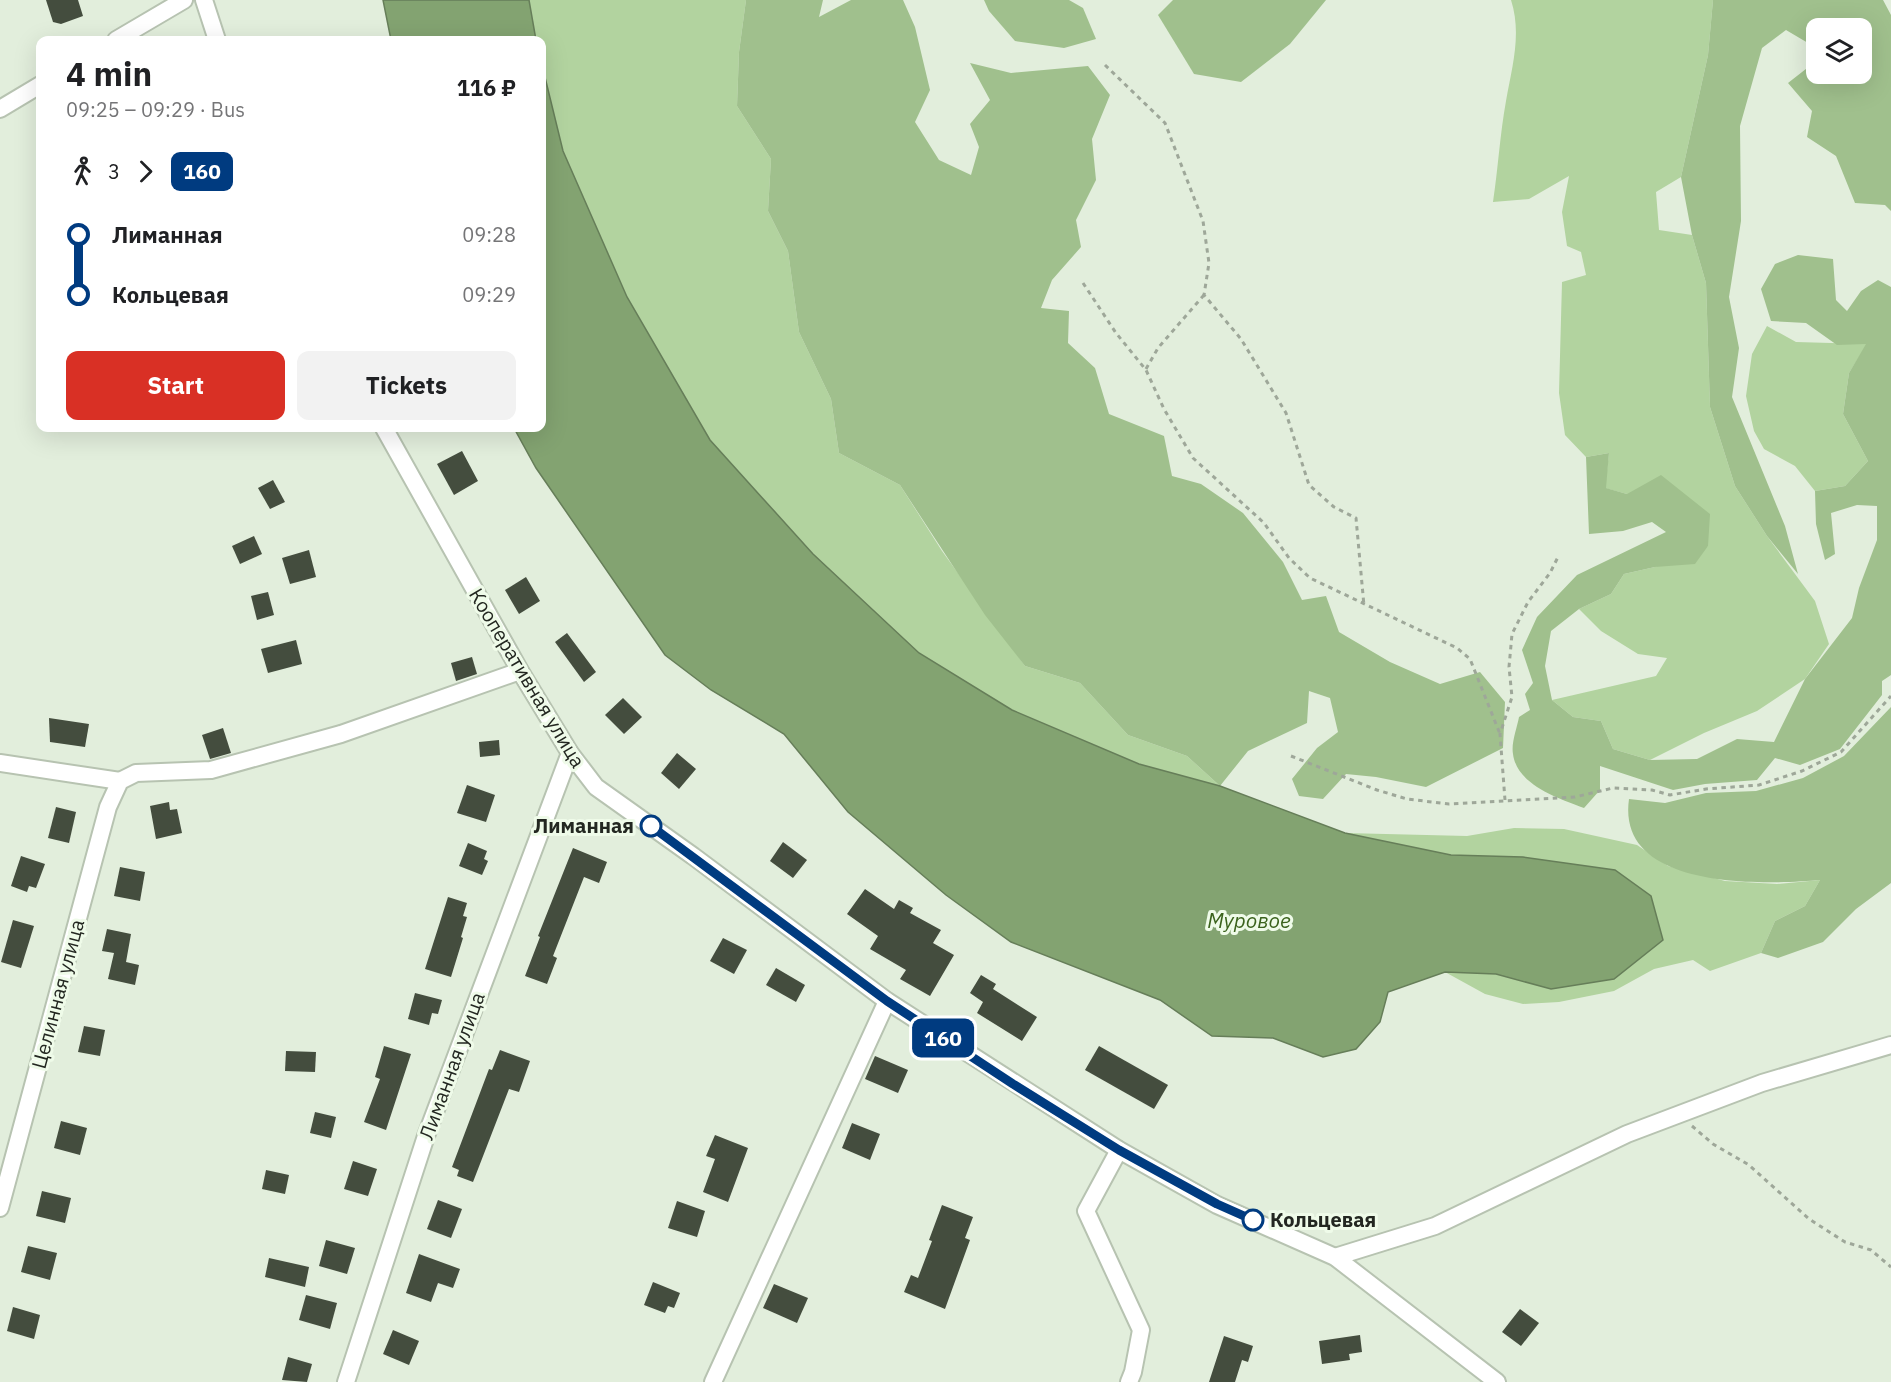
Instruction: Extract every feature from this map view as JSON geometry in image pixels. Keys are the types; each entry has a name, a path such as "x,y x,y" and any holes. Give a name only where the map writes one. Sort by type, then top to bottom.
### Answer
{"street":[{"path":"123,36 184,0"},
{"path":"204,0 216,36"},
{"path":"0,109 36,87"},
{"name":"Кооперативная улица","path":"386,432 520,671 570,753 596,787 693,856 887,1001 1119,1150 1217,1204 1335,1257 1497,1382"},
{"path":"0,763 120,781 136,773 211,770 341,734 520,671"},
{"name":"Лиманная улица","path":"346,1382 426,1136 570,753"},
{"name":"Целинная улица","path":"0,1208 108,807 120,781"},
{"path":"713,1382 887,1001"},
{"path":"1335,1257 1435,1226 1628,1134 1680,1114 1773,1080 1891,1045"},
{"path":"1119,1150 1086,1210 1141,1330 1129,1382"}],"path":[{"path":"1105,65 1166,123 1203,221 1209,263 1204,295 1158,348 1146,370"},
{"path":"1083,283 1116,333 1146,370 1164,409 1193,458 1264,523 1289,558 1310,578 1364,606 1457,648 1470,659 1500,734 1505,801"},
{"path":"1204,295 1241,339 1286,413 1309,485 1334,507 1356,518 1364,606"},
{"path":"1500,734 1512,697 1509,667 1512,634 1528,602 1551,573 1558,557"},
{"path":"1290,756 1377,790 1407,799 1449,804 1575,796 1614,788 1652,790 1670,795 1706,789 1759,785 1802,771 1841,752 1891,696"},
{"path":"1680,1114 1713,1144 1749,1165 1809,1220 1845,1242 1871,1250 1891,1267"}],"shaded area":[{"path":"529,0 746,0 739,52 737,106 771,159 768,211 788,251 799,332 831,399 839,453 900,485 942,551 1025,666 1080,683 1128,735 1187,756 1220,786 1139,764 1012,710 919,653 813,554 710,440 627,297 563,151 546,81 546,36 535,36"},
{"path":"746,0 823,0 819,17 851,0 903,0 915,27 930,90 915,122 939,160 971,175 979,147 970,124 990,100 970,63 1011,73 1088,66 1110,95 1092,139 1096,180 1076,220 1081,247 1052,280 1041,308 1069,311 1068,343 1095,368 1109,414 1164,436 1172,476 1201,484 1243,513 1283,562 1302,600 1326,596 1339,632 1390,662 1440,684 1480,672 1505,702 1503,748 1426,787 1376,777 1346,774 1323,799 1299,796 1292,779 1317,748 1338,732 1330,698 1309,691 1307,723 1248,751 1220,786 1187,756 1128,735 1080,683 1025,666 985,615 900,485 839,453 831,399 799,332 788,251 768,211 771,159 737,106 739,52"},
{"path":"984,0 1069,0 1083,8 1096,39 1064,48 1015,41 989,11"},
{"path":"1173,0 1326,0 1290,44 1241,82 1194,74 1158,15"},
{"path":"1511,0 1713,0 1708,55 1681,177 1656,192 1659,230 1692,235 1706,283 1710,407 1735,486 1767,536 1815,601 1829,644 1805,679 1757,711 1704,733 1650,760 1613,749 1601,721 1573,717 1552,700 1656,676 1667,658 1638,654 1601,631 1579,609 1611,594 1624,574 1655,567 1708,546 1627,494 1605,488 1609,453 1586,457 1565,435 1559,393 1562,282 1586,275 1581,252 1567,246 1562,212 1569,176 1529,199 1493,202 1504,113 1515,50 1516,25"},
{"path":"1713,0 1883,0 1891,15 1891,211 1885,205 1855,203 1836,156 1807,137 1812,111 1788,83 1806,69 1806,84 1872,84 1872,18 1806,18 1806,42 1786,30 1762,48 1740,126 1741,221 1729,297 1739,348 1732,397 1785,526 1798,574 1767,536 1735,486 1710,407 1706,283 1692,235 1681,177 1708,55"},
{"path":"1798,255 1833,259 1836,300 1847,311 1861,291 1878,280 1891,287 1891,675 1882,681 1882,695 1840,749 1800,765 1775,758 1757,780 1705,784 1673,790 1600,766 1600,790 1584,808 1551,795 1522,774 1513,754 1513,740 1519,717 1530,710 1525,694 1533,683 1522,650 1537,617 1577,575 1666,532 1652,522 1623,531 1589,534 1586,457 1609,453 1606,488 1627,494 1661,475 1710,514 1708,546 1695,564 1655,567 1624,574 1611,594 1579,609 1551,631 1545,666 1552,700 1573,717 1601,721 1613,749 1650,760 1697,759 1737,739 1774,742 1805,679 1852,618 1859,588 1877,540 1877,506 1857,505 1831,513 1835,554 1825,560 1816,524 1815,491 1845,486 1868,461 1843,414 1849,373 1866,344 1837,345 1806,323 1771,321 1761,289 1775,264"},
{"path":"1767,326 1796,342 1867,344 1849,373 1843,414 1868,461 1845,486 1815,491 1795,466 1764,449 1754,431 1746,396 1752,354"},
{"path":"1891,707 1891,883 1856,909 1823,942 1778,958 1761,953 1775,921 1805,906 1820,880 1731,881 1698,876 1668,866 1645,851 1631,829 1629,799 1665,803 1706,793 1756,791 1803,778 1844,756"},
{"path":"1514,828 1564,829 1637,845 1668,866 1725,881 1777,884 1820,880 1805,906 1775,921 1761,953 1710,971 1693,960 1654,969 1614,991 1559,1002 1523,1004 1485,994 1445,972 1496,974 1551,989 1523,857 1451,855 1345,833 1467,836"}],"water":[{"path":"383,0 529,0 535,36 390,36"},
{"name":"Муровое","path":"546,81 563,151 627,297 710,440 813,554 919,653 1012,710 1139,764 1220,786 1345,833 1451,855 1523,857 1615,870 1651,896 1663,940 1614,979 1551,989 1496,974 1445,972 1388,992 1380,1022 1356,1049 1323,1057 1273,1038 1212,1036 1160,1000 1011,942 946,895 848,812 784,734 711,690 665,655 536,468 516,432 546,432"}],"building":[{"path":"46,0 78,0 83,16 61,24 53,22"},
{"path":"462,451 478,481 454,495 437,464"},
{"path":"273,480 285,502 270,509 258,488"},
{"path":"254,536 262,554 240,564 232,546"},
{"path":"309,550 316,577 290,584 282,558"},
{"path":"526,577 540,601 519,614 505,590"},
{"path":"268,592 274,615 257,620 251,596"},
{"path":"567,633 596,672 584,682 555,642"},
{"path":"296,640 302,664 268,673 261,649"},
{"path":"472,657 477,674 456,681 451,663"},
{"path":"623,698 642,717 624,734 605,715"},
{"path":"49,718 89,724 85,747 50,742"},
{"path":"223,728 231,753 210,759 202,735"},
{"path":"499,740 500,755 480,757 479,742"},
{"path":"677,753 696,769 679,789 661,773"},
{"path":"467,785 495,795 486,822 457,813"},
{"path":"169,802 170,810 177,809 182,833 156,839 150,806"},
{"path":"56,807 76,812 69,843 48,838"},
{"path":"783,842 807,860 793,878 770,861"},
{"path":"468,843 487,851 484,859 488,861 482,875 459,866"},
{"path":"573,848 607,862 599,883 584,877 553,956 557,958 547,984 525,976 540,937 538,936"},
{"path":"21,856 45,864 36,888 29,886 27,892 11,886"},
{"path":"120,867 145,872 140,901 114,896"},
{"path":"865,889 894,909 899,900 913,908 910,913 941,930 933,943 954,955 930,996 900,979 906,970 870,949 878,936 847,914"},
{"path":"448,897 467,903 463,916 467,917 461,937 463,938 451,977 425,969"},
{"path":"13,920 34,926 21,968 1,962"},
{"path":"107,929 131,934 126,962 139,965 135,985 108,979 114,953 102,951"},
{"path":"723,938 747,950 734,974 710,961"},
{"path":"776,968 805,985 796,1002 766,985"},
{"path":"981,975 996,984 993,989 1037,1017 1022,1041 977,1013 983,1002 970,993"},
{"path":"415,993 442,1000 438,1014 432,1013 429,1025 408,1019"},
{"path":"84,1026 105,1030 100,1056 78,1052"},
{"path":"384,1046 411,1054 386,1130 364,1122 380,1079 375,1077"},
{"path":"1099,1046 1168,1085 1154,1109 1085,1070"},
{"path":"500,1050 530,1061 519,1092 509,1089 473,1182 457,1176 459,1170 452,1167 489,1069 492,1070"},
{"path":"286,1051 316,1052 315,1072 285,1071"},
{"path":"875,1056 908,1070 898,1093 865,1079"},
{"path":"315,1112 336,1117 331,1138 310,1133"},
{"path":"61,1121 87,1128 80,1155 54,1148"},
{"path":"852,1123 880,1134 870,1160 842,1148"},
{"path":"715,1135 748,1148 728,1202 703,1192 715,1159 706,1156"},
{"path":"353,1161 377,1169 368,1196 344,1189"},
{"path":"266,1170 289,1175 285,1194 262,1189"},
{"path":"42,1191 71,1198 65,1223 36,1216"},
{"path":"438,1200 462,1209 451,1238 427,1229"},
{"path":"677,1201 705,1211 697,1237 668,1228"},
{"path":"942,1205 973,1217 965,1238 970,1240 945,1309 904,1292 911,1275 918,1278"},
{"path":"326,1240 355,1248 347,1274 319,1266"},
{"path":"28,1246 57,1253 50,1280 21,1272"},
{"path":"419,1254 460,1269 453,1288 438,1283 431,1302 406,1293"},
{"path":"269,1258 309,1267 305,1287 265,1277"},
{"path":"653,1282 680,1293 674,1308 668,1306 665,1313 644,1305"},
{"path":"774,1284 808,1298 797,1323 763,1308"},
{"path":"306,1295 337,1303 330,1329 299,1320"},
{"path":"13,1307 40,1315 34,1339 7,1331"},
{"path":"1520,1309 1539,1323 1521,1346 1502,1332"},
{"path":"393,1330 419,1341 409,1365 383,1354"},
{"path":"1360,1335 1362,1352 1349,1354 1350,1360 1322,1364 1319,1341"},
{"path":"1224,1336 1253,1346 1248,1362 1242,1360 1235,1382 1209,1382"},
{"path":"288,1357 312,1364 307,1382 282,1380"}],"bus line":[{"name":"160","path":"651,826 887,1001 1013,1084 1119,1150 1217,1204 1253,1220"}],"place":[{"name":"Лиманная","path":"651,826"},
{"name":"Кольцевая","path":"1253,1220"}]}
